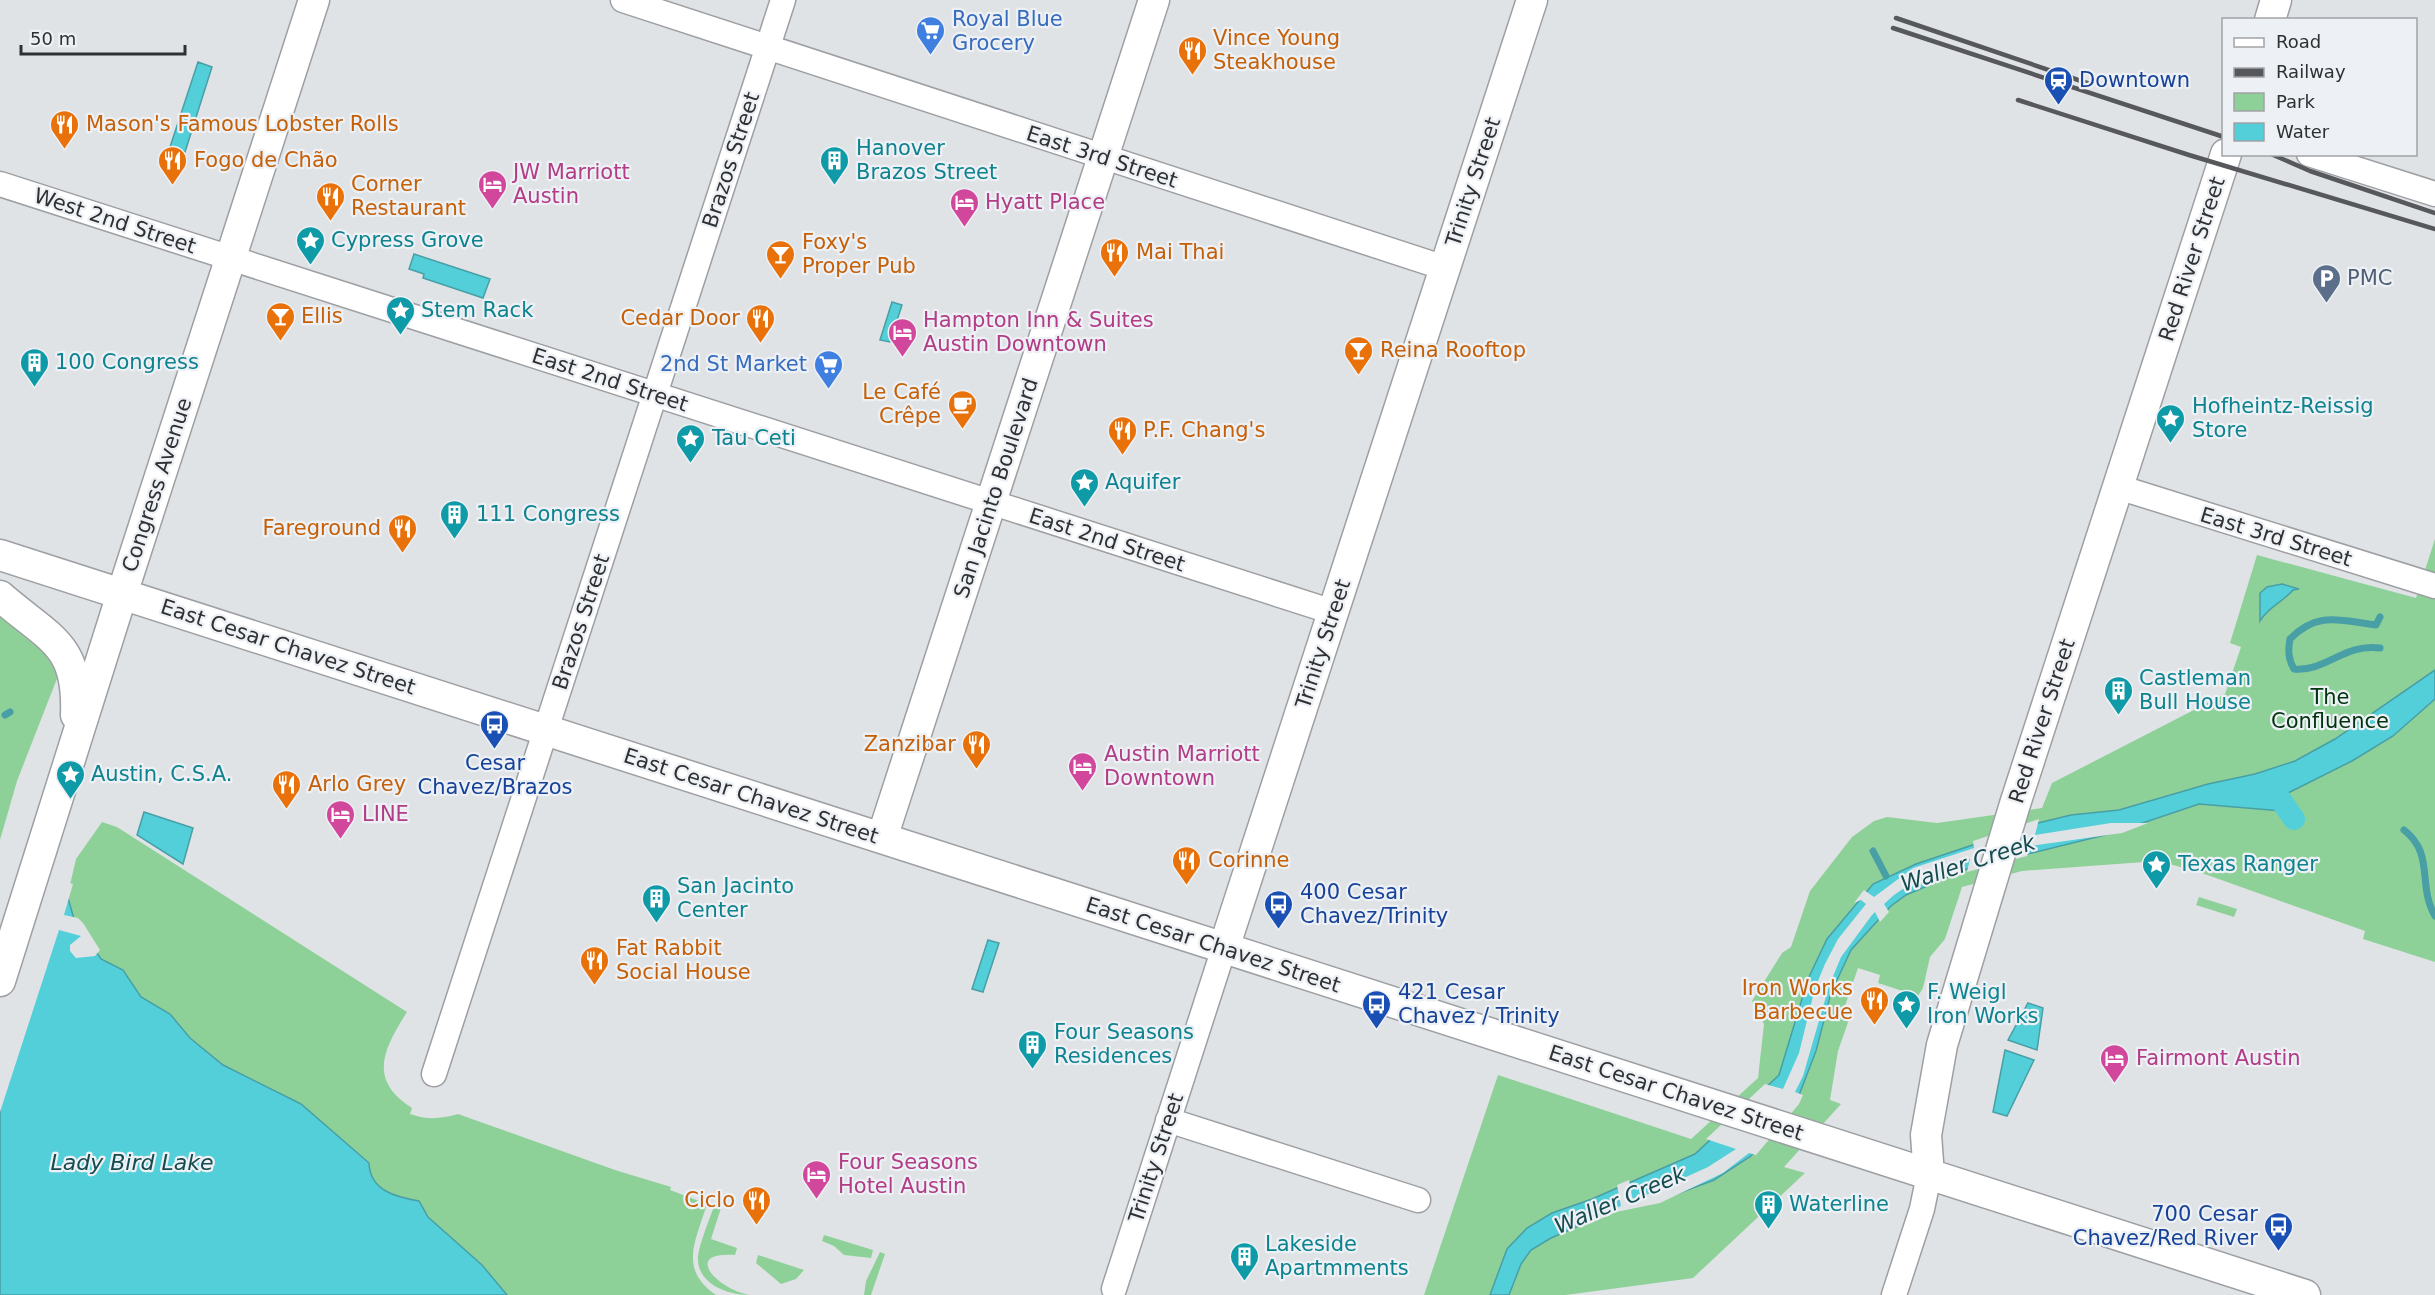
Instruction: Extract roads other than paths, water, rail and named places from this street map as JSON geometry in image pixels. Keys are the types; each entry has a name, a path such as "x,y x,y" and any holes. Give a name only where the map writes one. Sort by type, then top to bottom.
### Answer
{"main road":[{"name":"Congress Avenue","path":"0,981 314,0"},
{"name":"San Jacinto Boulevard","path":"882,838 1154,0"},
{"name":"Trinity Street","path":"1224,948 1532,0"},
{"path":"2271,18 2276,0"},
{"name":"Red River Street","path":"1929,1175 1926,1135 1942,1045 1991,878 2225,156"},
{"name":"East Cesar Chavez Street","path":"0,555 2305,1295"},
{"path":"0,596 52,639 68,656 77,691 75,746"}],"street":[{"name":"East 3rd Street","path":"623,0 1445,268"},
{"name":"Brazos Street","path":"434,1074 783,0"},
{"path":"2315,156 2435,194"},
{"name":"West 2nd Street","path":"0,184 230,258"},
{"name":"East 2nd Street","path":"230,258 1333,612"},
{"name":"East 3rd Street","path":"2118,487 2435,586"},
{"name":"Trinity Street","path":"1114,1288 1224,948"},
{"path":"1168,1120 1418,1200"},
{"name":"Red River Street","path":"1894,1295 1922,1209 1929,1175"}],"water":[{"path":"198,62 212,67 185,152 170,147"},
{"path":"414,254 490,279 483,298 423,278 424,274 409,269"},
{"path":"892,302 902,305 890,342 880,340"},
{"path":"2282,584 2299,589 2293,590 2260,621 2260,593 2267,587"},
{"name":"Waller Creek","path":"2435,670 2435,699 2393,736 2352,761 2288,793 2289,804 2282,811 2199,804 2113,833 1967,869 1906,895 1891,906 1851,950 1831,993 1816,1051 1796,1103 1751,1156 1714,1180 1661,1200 1615,1210 1551,1238 1531,1250 1521,1264 1509,1295 1490,1295 1507,1249 1527,1228 1552,1213 1592,1199 1695,1154 1779,1075 1808,979 1827,939 1873,884 1916,864 2038,823 2071,815 2119,810 2295,761 2335,739"},
{"path":"144,812 193,828 183,864 137,835"},
{"name":"Lady Bird Lake","path":"0,864 68,898 74,919 101,959 123,970 141,997 170,1014 190,1038 223,1065 301,1104 369,1163 370,1173 379,1186 393,1195 419,1201 428,1217 482,1265 507,1295 0,1295"},
{"path":"988,940 999,943 983,992 972,989"},
{"path":"2028,1003 2043,1008 2037,1050 2008,1040"},
{"path":"2005,1050 2034,1060 2007,1116 1993,1112"}],"waterway":[{"path":"2380,617 2376,625 2341,620 2310,624 2290,639 2289,651 2294,669 2305,669 2345,653 2367,648 2380,648"},
{"path":"5,715 10,712"},
{"path":"2269,783 2294,819"},
{"path":"2404,830 2413,839 2423,860 2427,893 2435,916"},
{"path":"1873,851 1886,876"}],"railway":[{"path":"1896,18 2087,83"},
{"path":"1893,28 2222,136"},
{"path":"2018,100 2189,155 2435,229"},
{"path":"2276,156 2310,171 2435,213"}],"place":[{"name":"Royal Blue Grocery","path":"931,56"},
{"name":"Vince Young Steakhouse","path":"1192,76"},
{"name":"Downtown","path":"2058,106"},
{"name":"Mason's Famous Lobster Rolls","path":"65,150"},
{"name":"Fogo de Chão","path":"173,186"},
{"name":"Hanover Brazos Street","path":"835,186"},
{"name":"JW Marriott Austin","path":"492,210"},
{"name":"Corner Restaurant","path":"330,222"},
{"name":"Hyatt Place","path":"964,228"},
{"name":"Cypress Grove","path":"310,266"},
{"name":"Mai Thai","path":"1115,278"},
{"name":"Foxy's Proper Pub","path":"781,280"},
{"name":"PMC","path":"2326,304"},
{"name":"Stem Rack","path":"400,336"},
{"name":"Ellis","path":"280,342"},
{"name":"Cedar Door","path":"761,344"},
{"name":"Hampton Inn & Suites Austin Downtown","path":"902,358"},
{"name":"Reina Rooftop","path":"1359,376"},
{"name":"100 Congress","path":"34,388"},
{"name":"2nd St Market","path":"828,390"},
{"name":"Le Café Crêpe","path":"962,430"},
{"name":"Hofheintz-Reissig Store","path":"2171,444"},
{"name":"P.F. Chang's","path":"1122,456"},
{"name":"Tau Ceti","path":"691,464"},
{"name":"Aquifer","path":"1084,508"},
{"name":"111 Congress","path":"455,540"},
{"name":"Fareground","path":"402,554"},
{"name":"Castleman Bull House","path":"2118,716"},
{"name":"Cesar Chavez/Brazos","path":"495,750"},
{"name":"Zanzibar","path":"977,770"},
{"name":"Austin Marriott Downtown","path":"1083,792"},
{"name":"Austin, C.S.A.","path":"70,800"},
{"name":"Arlo Grey","path":"287,810"},
{"name":"LINE","path":"341,840"},
{"name":"Corinne","path":"1187,886"},
{"name":"Texas Ranger","path":"2157,890"},
{"name":"San Jacinto Center","path":"656,924"},
{"name":"400 Cesar Chavez/Trinity","path":"1279,930"},
{"name":"Fat Rabbit Social House","path":"595,986"},
{"name":"Iron Works Barbecue","path":"1874,1026"},
{"name":"421 Cesar Chavez / Trinity","path":"1377,1030"},
{"name":"F. Weigl Iron Works","path":"1906,1030"},
{"name":"Four Seasons Residences","path":"1033,1070"},
{"name":"Fairmont Austin","path":"2115,1084"},
{"name":"Four Seasons Hotel Austin","path":"817,1200"},
{"name":"Ciclo","path":"756,1226"},
{"name":"Waterline","path":"1768,1230"},
{"name":"700 Cesar Chavez/Red River","path":"2279,1252"},
{"name":"Lakeside Apartmments","path":"1244,1282"}],"park label":[{"name":"The Confluence","path":"2330,709"}]}
